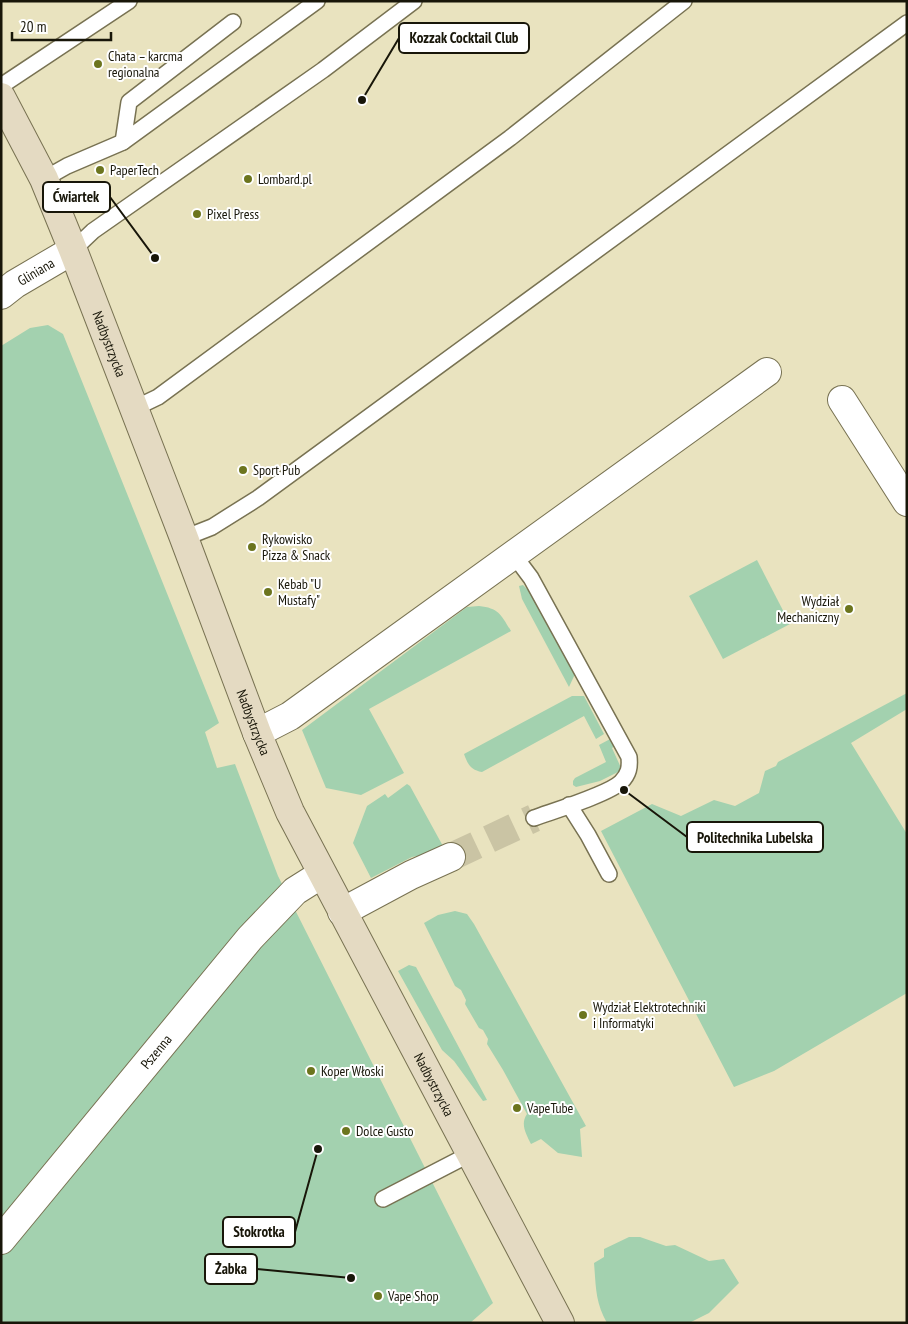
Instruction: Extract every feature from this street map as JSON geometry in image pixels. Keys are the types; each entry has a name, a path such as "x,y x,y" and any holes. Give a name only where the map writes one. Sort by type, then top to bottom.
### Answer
{"street":[{"name":"Nadbystrzycka","path":"2,100 44,179 73,250 257,733 290,812 560,1323"},
{"name":"Gliniana","path":"1,295 15,284 73,250"},
{"path":"257,733 290,716 767,372"},
{"path":"842,400 907,502"},
{"path":"342,912 411,875 451,857"},
{"name":"Pszenna","path":"1,1240 250,938 294,891 322,874"}],"lane":[{"path":"2,100 129,1"},
{"path":"44,179 67,166 123,142 317,1"},
{"path":"73,250 93,231 323,70 414,1"},
{"path":"134,409 158,397 510,138 684,1"},
{"path":"123,142 129,102 233,22"},
{"path":"184,538 212,526 258,498 907,23"},
{"path":"513,554 531,578 629,756 630,769 621,782 603,792 534,818"},
{"path":"569,805 609,874"},
{"path":"383,1200 470,1154"}],"green space":[{"path":"48,325 63,334 219,723 205,732 217,768 235,764 278,876 493,1303 470,1323 1,1323 1,346 30,328"},
{"path":"757,560 790,624 723,659 689,596"},
{"path":"523,585 531,593 575,674 569,687 522,599 519,586"},
{"path":"467,607 491,608 499,613 511,631 369,709 404,773 361,795 326,788 302,730"},
{"path":"907,693 907,709 851,743 907,834 907,993 774,1071 734,1087 601,831 652,804 681,816 714,800 735,806 759,793 765,771 776,766 778,762"},
{"path":"572,696 584,696 604,734 596,739 584,716 482,772 475,770 469,764 464,754"},
{"path":"612,738 616,745 612,748 622,770 600,781 576,787 573,785 575,778 606,762 599,745"},
{"path":"407,784 410,786 444,848 439,852 412,857 371,878 353,843 367,806 385,794 388,798"},
{"path":"455,911 467,914 474,924 586,1126 580,1129 582,1157 558,1153 541,1139 531,1144 524,1125 527,1114 487,1044 488,1039 483,1030 479,1028 465,1004 466,1000 461,990 455,986 424,923 438,915"},
{"path":"409,965 416,967 487,1100 483,1101 454,1061 442,1050 398,971"},
{"path":"629,1237 640,1237 666,1246 675,1245 709,1261 724,1259 739,1283 709,1313 689,1323 607,1323 598,1301 594,1263 604,1257 604,1249"}],"tunnel":[{"path":"451,857 534,818"}],"place":[{"name":"Chata – karcma regionalna","path":"98,64"},
{"name":"Kozzak Cocktail Club","path":"362,100"},
{"name":"PaperTech","path":"100,170"},
{"name":"Lombard.pl","path":"248,179"},
{"name":"Pixel Press","path":"197,214"},
{"name":"Ćwiartek","path":"155,258"},
{"name":"Sport Pub","path":"243,470"},
{"name":"Rykowisko Pizza & Snack","path":"252,547"},
{"name":"Kebab \"U Mustafy\"","path":"268,592"},
{"name":"Wydział Mechaniczny","path":"849,609"},
{"name":"Politechnika Lubelska","path":"624,790"},
{"name":"Wydział Elektrotechniki i Informatyki","path":"583,1015"},
{"name":"Koper Włoski","path":"311,1071"},
{"name":"VapeTube","path":"517,1108"},
{"name":"Dolce Gusto","path":"346,1131"},
{"name":"Stokrotka","path":"318,1149"},
{"name":"Żabka","path":"351,1278"},
{"name":"Vape Shop","path":"378,1296"}]}
